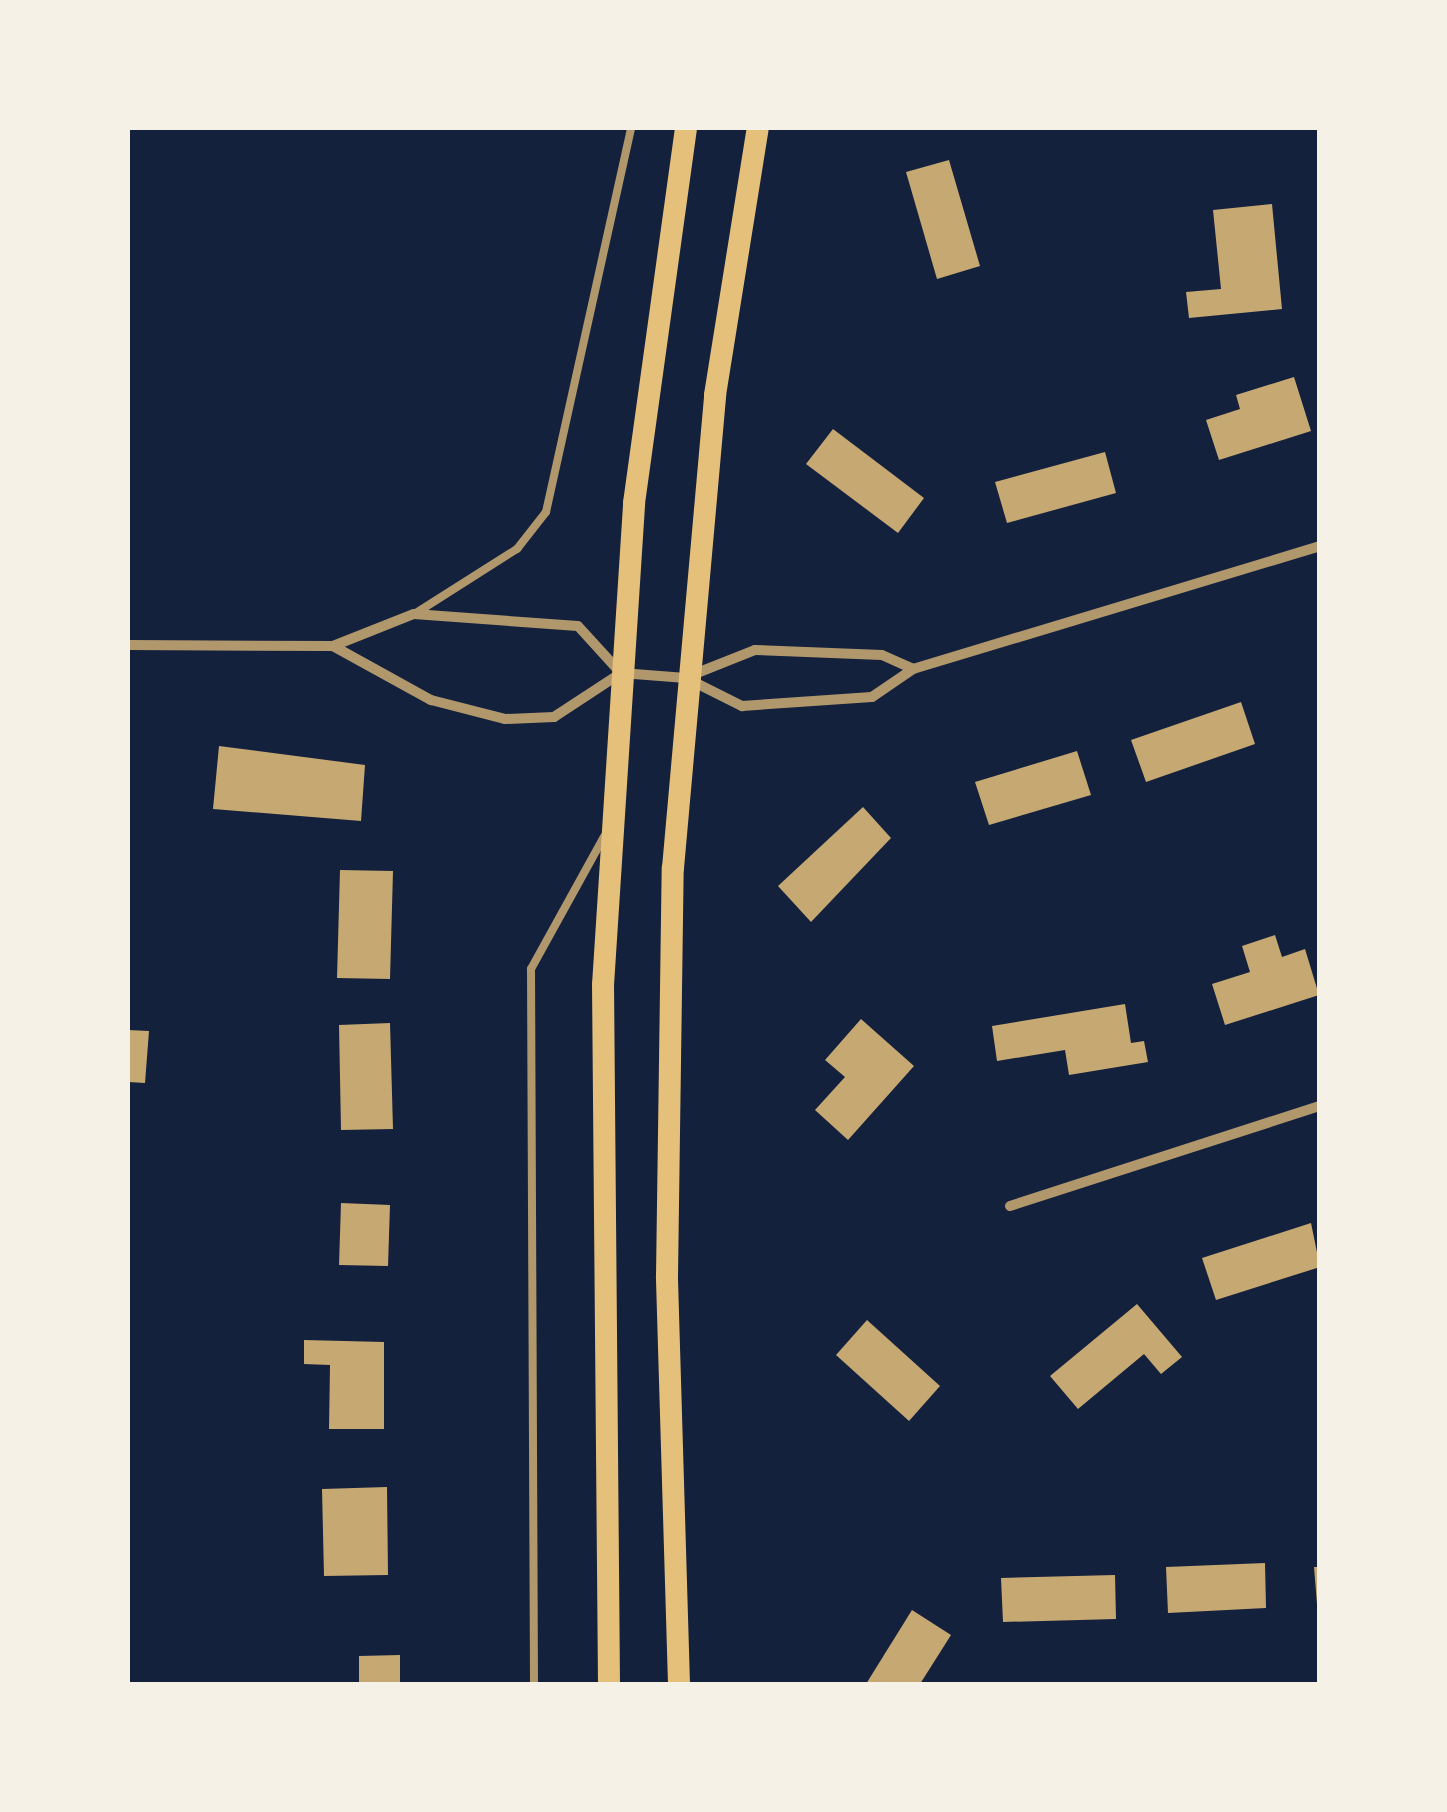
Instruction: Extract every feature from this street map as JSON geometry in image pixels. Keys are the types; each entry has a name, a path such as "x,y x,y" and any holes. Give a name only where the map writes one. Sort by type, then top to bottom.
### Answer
{"main road":[{"path":"609,1684 600,1370 612,825 634,504 686,128"},
{"path":"678,1684 667,1040 686,678 715,394 758,128"}],"street":[{"path":"332,646 431,700 505,719 554,716 621,673 686,678 742,706 872,697 913,669 1320,546"},
{"path":"128,645 332,646 414,614 578,626 621,673"},
{"path":"686,678 755,650 882,655 913,669"},
{"path":"1010,1206 1320,1106"}],"lane":[{"path":"414,614 517,549 546,512 630,128"},
{"path":"534,1684 532,969 548,925 612,825"}],"building":[{"path":"949,160 980,266 937,279 906,172"},
{"path":"1272,204 1282,309 1189,318 1186,292 1221,289 1213,210"},
{"path":"1294,377 1311,431 1219,460 1206,420 1240,409 1236,395"},
{"path":"833,429 924,498 898,533 806,464"},
{"path":"1105,452 1116,493 1007,523 995,482"},
{"path":"1241,702 1255,744 1146,782 1131,740"},
{"path":"219,746 365,765 361,821 213,809"},
{"path":"1077,751 1091,795 989,825 975,782"},
{"path":"863,807 891,838 811,922 778,886"},
{"path":"340,870 393,871 390,979 337,978"},
{"path":"1275,935 1282,957 1305,949 1319,995 1225,1025 1212,984 1250,972 1242,946"},
{"path":"1125,1004 1131,1043 1144,1041 1148,1062 1069,1075 1065,1050 997,1061 992,1026"},
{"path":"861,1019 914,1066 848,1140 815,1110 845,1077 825,1060"},
{"path":"390,1023 393,1129 341,1130 339,1025"},
{"path":"128,1030 149,1031 145,1083 128,1082"},
{"path":"341,1203 390,1205 388,1266 339,1265"},
{"path":"1311,1223 1320,1267 1216,1300 1202,1258"},
{"path":"1137,1304 1182,1357 1161,1374 1144,1354 1078,1409 1050,1376"},
{"path":"867,1320 940,1386 909,1421 836,1355"},
{"path":"304,1340 384,1342 384,1429 329,1429 330,1365 304,1364"},
{"path":"387,1487 388,1575 324,1576 322,1489"},
{"path":"1265,1563 1266,1608 1168,1613 1166,1567"},
{"path":"1314,1567 1320,1567 1320,1604 1317,1604"},
{"path":"1115,1575 1116,1619 1003,1622 1001,1578"},
{"path":"912,1610 951,1635 920,1684 866,1684"},
{"path":"400,1655 400,1684 359,1684 359,1656"}]}
